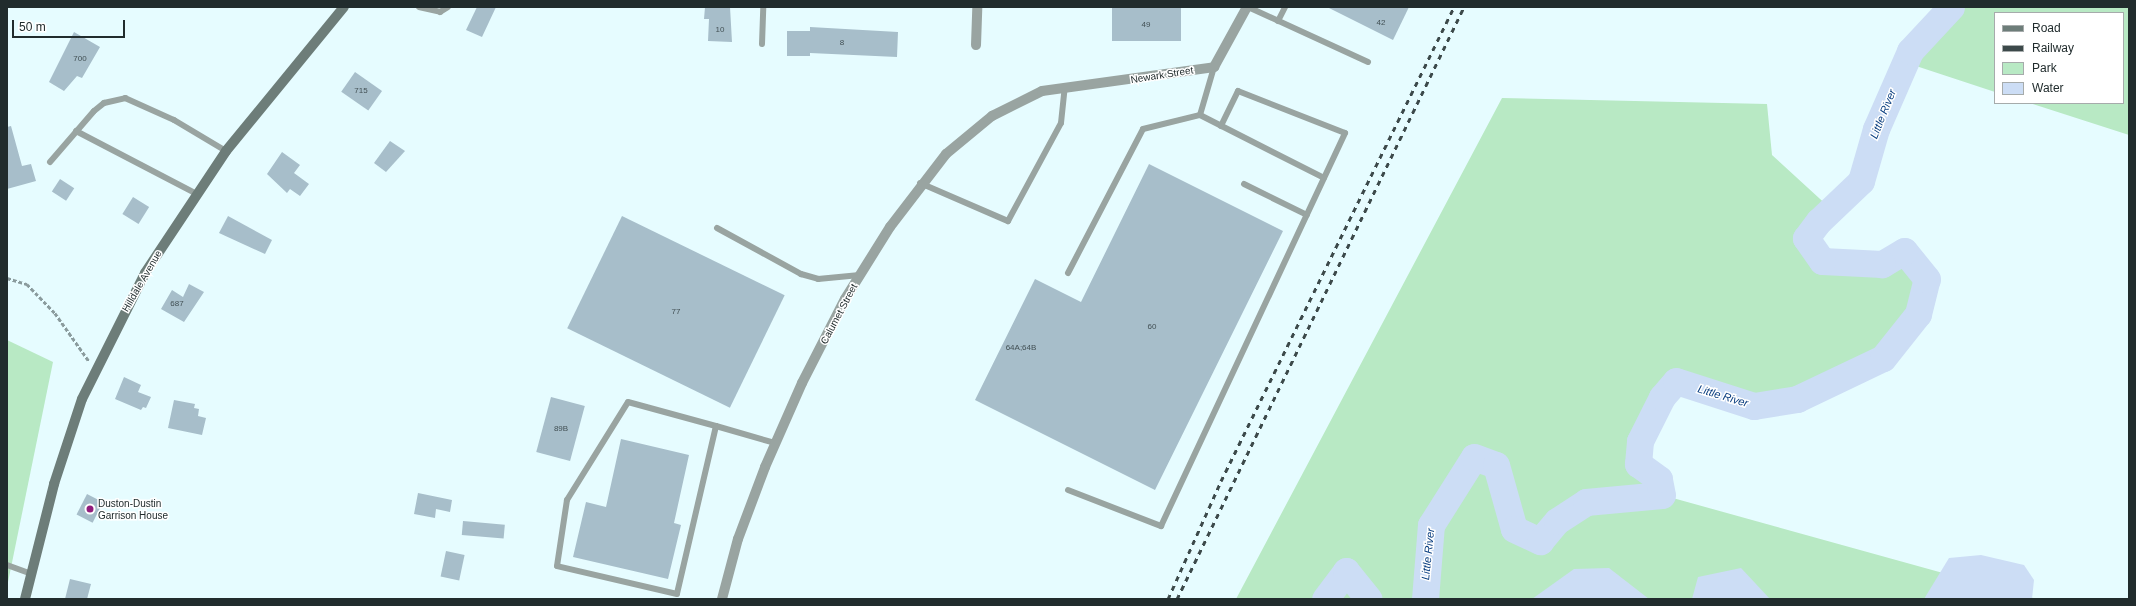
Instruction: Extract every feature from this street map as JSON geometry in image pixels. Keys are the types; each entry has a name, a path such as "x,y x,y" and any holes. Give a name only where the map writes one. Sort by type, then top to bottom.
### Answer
{"main road":[{"name":"Hilldale Avenue","path":"25,599 54,484 82,399 145,273 226,151 344,7"}],"street":[{"path":"976,44 977,7"},
{"path":"1214,67 1248,7"},
{"name":"Newark Street","path":"1042,91 1065,86 1145,79 1214,67"},
{"name":"Calumet Street","path":"722,599 738,539 775,443 802,383 860,275 920,183 946,154 981,124 1042,91"}],"lane":[{"path":"418,7 440,12 448,7"},
{"path":"762,44 763,7"},
{"path":"1248,7 1368,62"},
{"path":"1278,20 1285,7"},
{"path":"1200,115 1214,67"},
{"path":"920,183 1008,221 1061,123 1065,86"},
{"path":"1068,490 1161,526 1346,133 1238,91 1221,126"},
{"path":"50,162 76,131 104,103 125,98 174,120 226,151"},
{"path":"1068,273 1143,129 1200,115 1324,178"},
{"path":"76,131 197,194"},
{"path":"1244,184 1307,216"},
{"path":"716,228 801,274 818,279 860,275"},
{"path":"716,426 677,594 557,566 567,500 628,402 716,426 775,443"},
{"path":"7,565 32,574"}],"path":[{"path":"7,278 27,284 55,313 96,370"}],"green space":[{"path":"1947,7 2129,7 2129,135 2033,104 2124,104 2124,12 1994,12 1994,92 1910,64 1910,41"},
{"path":"1502,98 1767,104 1772,155 1831,209 1806,238 1822,261 1882,264 1904,251 1927,279 1918,314 1883,358 1797,399 1754,406 1676,381 1662,397 1640,441 1638,464 1659,479 1662,495 2037,599 1426,599 1430,532 1425,599 1369,599 1349,575 1365,599 1329,599 1344,574 1325,599 1236,599","holes":["1583,504 1542,539 1556,521"]},
{"path":"7,340 53,362 7,587"}],"water":[{"path":"1981,555 2024,565 2034,580 2032,599 1924,599 1949,558"},
{"path":"1609,568 1649,599 1532,599 1574,569"},
{"path":"1741,568 1770,599 1692,599 1698,577"}],"building":[{"path":"477,7 496,7 482,37 466,30"},
{"path":"705,7 730,7 732,42 708,41 709,19 704,19"},
{"path":"1112,7 1181,7 1181,41 1112,41"},
{"path":"1327,7 1409,7 1393,40"},
{"path":"810,27 898,32 897,57 810,53 810,56 787,56 787,31 810,31"},
{"path":"74,32 100,47 82,78 77,76 64,91 49,82"},
{"path":"355,72 382,91 368,111 341,92"},
{"path":"11,126 22,166 31,164 36,181 7,189 7,127"},
{"path":"390,141 405,151 386,172 374,163"},
{"path":"282,152 300,165 294,173 309,184 300,196 290,189 287,193 267,174"},
{"path":"1149,164 1283,231 1155,490 975,400 1035,279 1081,302"},
{"path":"60,179 74,188 66,201 52,192"},
{"path":"133,197 149,207 139,224 122,214"},
{"path":"228,216 272,240 265,254 219,233"},
{"path":"622,216 785,295 730,408 567,328"},
{"path":"189,284 204,292 184,322 161,309 172,290 183,297"},
{"path":"124,377 141,385 138,392 151,397 146,408 143,407 141,410 115,399"},
{"path":"551,397 585,406 570,461 536,452"},
{"path":"174,400 195,404 194,408 199,409 198,416 206,418 202,435 168,428"},
{"path":"621,439 689,455 674,523 681,525 668,579 573,557 586,502 606,507"},
{"path":"418,493 452,500 450,512 436,509 435,518 414,514"},
{"name":"Duston-Dustin Garrison House","path":"87,494 103,502 93,523 77,514"},
{"path":"463,521 505,525 504,539 462,535"},
{"path":"446,551 465,555 459,580 441,576"},
{"path":"70,579 91,584 87,599 65,599"}],"waterway":[{"name":"Little River","path":"1425,599 1431,525 1474,457 1496,465 1514,529 1540,541 1557,521 1586,502 1662,495 1659,479 1638,464 1640,441 1662,397 1676,381 1754,406 1797,399 1883,358 1918,314 1927,279 1904,251 1882,264 1822,261 1806,238 1819,221 1861,181 1876,129 1910,51 1951,7"},
{"name":"Little River","path":"1325,599 1346,571 1369,599"}],"railway":[{"path":"1168,599 1221,481 1454,7"},
{"path":"1177,599 1464,7"}],"place":[{"name":"Duston-Dustin Garrison House","path":"90,509"}]}
